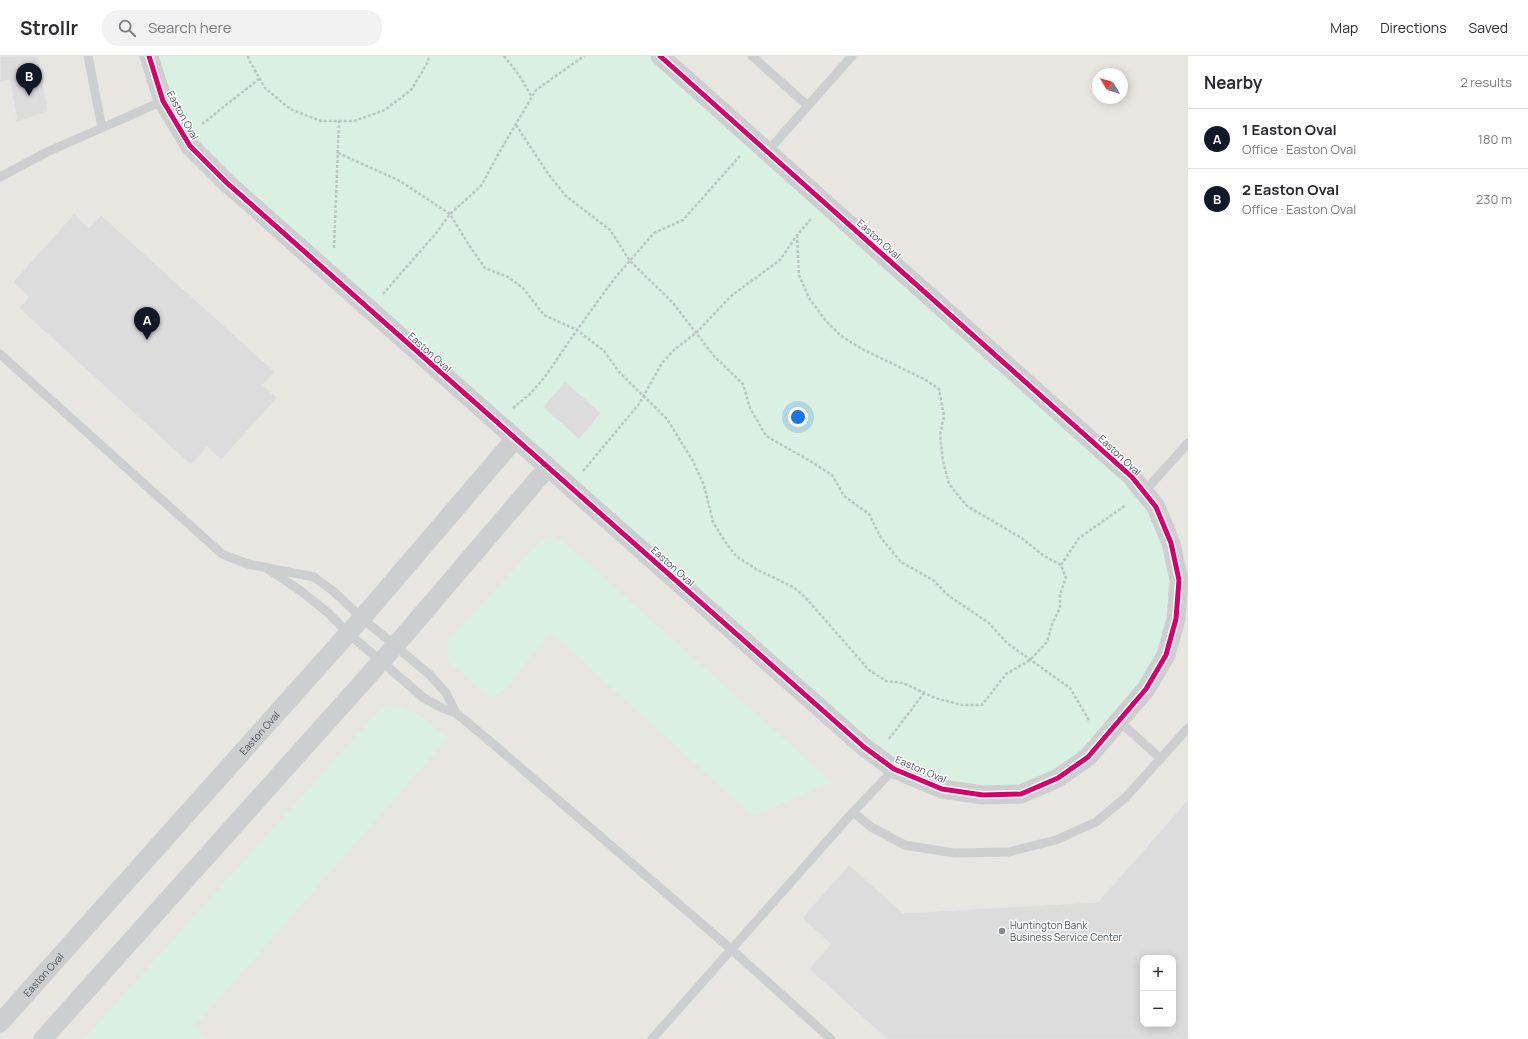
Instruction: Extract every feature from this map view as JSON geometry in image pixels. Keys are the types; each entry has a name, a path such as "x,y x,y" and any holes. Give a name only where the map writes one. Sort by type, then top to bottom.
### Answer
{"street":[{"name":"Easton Oval","path":"149,56 163,101 185,138 190,146 227,183 864,748 894,769 942,789 983,795 1021,794 1058,778 1088,757 1146,689 1166,655 1176,619 1179,580 1171,543 1156,507 1132,477 660,56"},
{"name":"Easton Oval","path":"0,1023 362,618 515,439"},
{"path":"43,1039 395,646 548,467"}],"lane":[{"path":"88,56 102,128"},
{"path":"752,56 808,106"},
{"path":"761,146 808,106 852,56"},
{"path":"0,177 47,152 163,101"},
{"path":"0,354 222,554 248,564 314,577 333,591 434,680 446,693 456,713"},
{"path":"1144,492 1186,449"},
{"path":"268,569 301,591 322,608 348,633 424,698 442,708 456,713 731,949 831,1039"},
{"path":"1119,721 1161,760"},
{"path":"853,812 871,827 905,845 954,853 1009,852 1056,840 1096,822 1126,798 1188,728"},
{"path":"652,1039 853,812 894,769"}],"path":[{"path":"248,56 248,60 265,88 290,109 321,121 354,121 385,110 411,90 428,62 429,56"},
{"path":"504,56 519,75 532,98"},
{"path":"369,310 437,232 450,214 482,186 536,90 584,56"},
{"path":"185,138 259,79"},
{"path":"333,278 339,121"},
{"path":"516,125 549,175 566,196 610,230 630,260 674,303 714,356 743,384 750,408 766,436 810,460 832,475 844,496 869,514 881,538 901,562 933,580 949,596 989,623 1006,642 1070,688 1102,741"},
{"path":"496,422 531,393 544,378 576,330 614,279 654,233 683,220 761,146"},
{"path":"338,153 400,181 450,214 485,268 508,277 523,288 544,315 576,330 604,351 620,373 667,419 693,461 704,485 713,522 736,556 756,569 793,587 806,597 869,670 886,681 902,683 935,698 962,705 982,705 1006,674 1030,660 1047,642 1052,624 1060,608 1060,594 1066,578 1061,565 1044,556 1023,538 967,506 948,484 943,461 940,435 944,416 938,389 926,380 862,349 842,336 826,321 809,298 799,275 797,235"},
{"path":"570,486 645,396 662,363 674,350 697,332 731,296 780,260 797,235 825,203"},
{"path":"1061,565 1079,538 1144,492"},
{"path":"875,756 924,693"}],"shaded area":[{"path":"0,56 1188,56 1188,1039 0,1039"}],"green space":[{"path":"149,56 660,56 1132,477 1179,580 1166,655 1058,778 983,795 894,769 190,146"},
{"path":"554,536 575,552 832,782 753,816 550,632 505,690 490,698 448,661 448,641 540,541"},
{"path":"395,704 417,714 448,738 194,1027 207,1039 84,1039 382,707"}],"building":[{"path":"0,56 38,56 48,111 17,122 10,80 0,82"},
{"path":"74,214 89,228 101,215 275,372 263,385 277,398 221,460 207,447 191,465 19,308 29,297 13,282"},
{"path":"565,382 601,413 579,439 543,407"},
{"name":"Huntington Bank Business Service Center","path":"1188,800 1188,1039 887,1039 809,969 831,944 802,918 849,865 903,913 1098,902"}],"cycle path":[{"path":"149,56 163,101 190,146 227,183 864,747 894,769 942,789 983,795 1021,794 1058,778 1088,757 1146,689 1166,655 1176,619 1179,580 1171,543 1156,507 1132,477 660,56"}],"place":[{"name":"2 Easton Oval","path":"29,96"},
{"name":"1 Easton Oval","path":"147,340"},
{"name":"Huntington Bank Business Service Center","path":"1002,931"}]}
